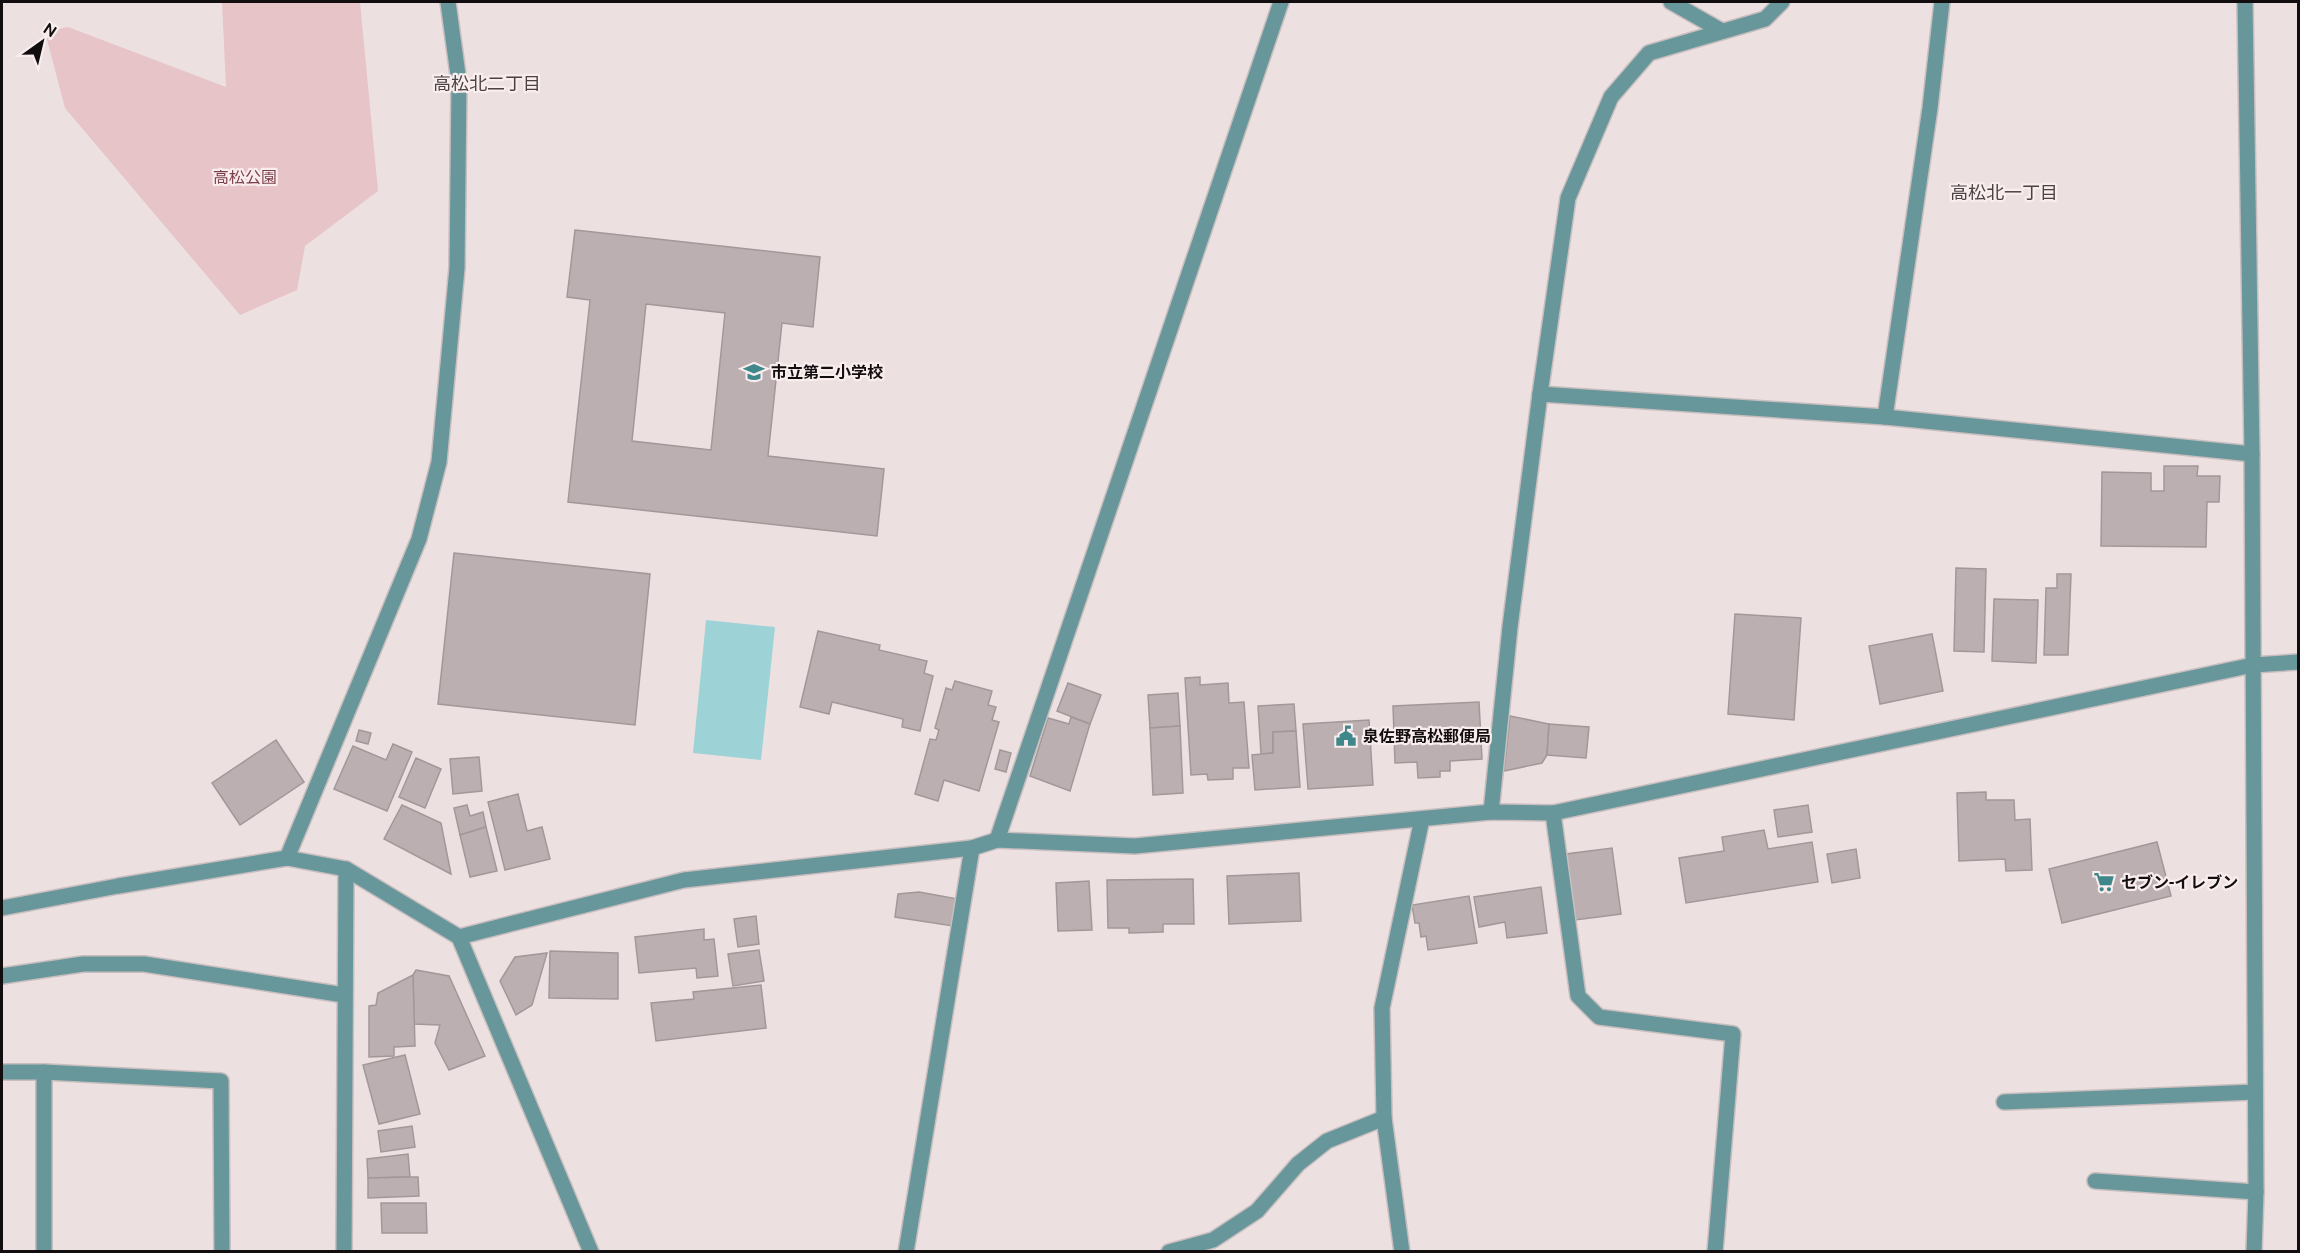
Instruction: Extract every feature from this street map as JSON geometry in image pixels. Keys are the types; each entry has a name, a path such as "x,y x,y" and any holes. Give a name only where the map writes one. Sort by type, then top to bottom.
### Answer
{"street":[{"path":"287,858 419,539 439,462 457,268 459,82 448,2"},
{"path":"998,840 1281,2"},
{"path":"1671,2 1722,31"},
{"path":"1491,812 1510,627 1568,198 1611,97 1649,53 1765,19 1782,2"},
{"path":"1885,417 1930,108 1942,2"},
{"path":"2245,2 2252,454 2256,1092 2254,1251"},
{"path":"1540,394 1885,417 2252,454"},
{"path":"459,937 684,880 972,848 998,840 1136,846 1491,812 1552,813 2253,665 2298,662"},
{"path":"1552,813 1578,996 1599,1017 1734,1034 1715,1251"},
{"path":"1402,1251 1384,1118 1382,1008 1422,819"},
{"path":"906,1251 972,848"},
{"path":"2,909 118,886 287,858 346,869 459,937 591,1251"},
{"path":"344,1251 346,869"},
{"path":"2,976 83,964 144,964 344,995"},
{"path":"2,1072 221,1081 222,1251"},
{"path":"44,1072 44,1251"},
{"path":"2004,1102 2256,1092"},
{"path":"1169,1251 1213,1240 1257,1211 1298,1164 1327,1141 1384,1118"},
{"path":"2095,1181 2256,1192"}],"green space":[{"name":"高松公園","path":"222,2 360,2 378,191 305,246 297,290 240,315 65,108 45,32 68,27 226,87"}],"water":[{"path":"706,620 775,627 761,760 693,753"}],"building":[{"path":"575,230 820,257 813,327 782,323 768,456 884,469 877,536 568,502 590,300 567,297","holes":["646,304 725,313 711,450 632,441"]},
{"path":"2164,466 2198,466 2197,476 2220,476 2219,502 2207,502 2206,547 2101,546 2102,472 2151,473 2151,491 2164,491"},
{"path":"454,553 650,574 635,725 438,704"},
{"path":"1956,568 1986,569 1984,652 1954,651"},
{"path":"2057,574 2071,574 2068,655 2044,655 2046,588 2057,588"},
{"path":"1994,599 2038,600 2036,663 1992,661"},
{"path":"1735,614 1801,618 1794,720 1728,714"},
{"path":"818,631 880,645 879,650 927,661 924,673 933,676 920,731 902,727 903,719 832,702 829,714 800,707"},
{"path":"1932,634 1943,691 1880,704 1869,646"},
{"path":"1200,677 1200,685 1228,683 1229,703 1244,702 1249,768 1233,768 1233,779 1208,780 1207,774 1191,775 1185,678"},
{"path":"955,681 992,691 988,705 996,707 992,720 999,722 979,791 944,780 938,801 915,794 930,739 936,740 939,730 935,728 946,688 952,690"},
{"path":"1068,683 1101,695 1090,724 1057,711"},
{"path":"1178,693 1180,726 1150,728 1148,695"},
{"path":"1479,702 1482,759 1450,761 1450,771 1440,771 1440,777 1418,778 1417,762 1395,763 1393,706"},
{"path":"1294,704 1296,731 1273,732 1273,753 1261,754 1258,706"},
{"path":"1510,716 1549,724 1547,755 1542,763 1504,771"},
{"path":"1071,717 1090,724 1070,791 1030,776 1048,718 1069,724"},
{"path":"1369,720 1373,785 1308,789 1303,724"},
{"path":"1549,724 1589,727 1586,758 1547,755"},
{"path":"1180,726 1183,793 1153,795 1150,728"},
{"path":"359,730 371,733 368,744 356,741"},
{"path":"1296,731 1300,787 1255,790 1252,755 1273,753 1273,732"},
{"path":"276,740 304,782 240,825 212,783"},
{"path":"393,744 412,752 387,811 334,789 353,746 386,760"},
{"path":"1000,750 1011,753 1006,772 995,769"},
{"path":"479,757 482,791 453,794 450,759"},
{"path":"416,758 441,769 425,808 399,797"},
{"path":"1986,792 1986,800 2014,800 2015,820 2030,819 2032,870 2006,871 2005,859 1959,861 1957,793"},
{"path":"518,794 527,831 542,827 550,859 505,870 488,802"},
{"path":"402,805 441,823 451,874 384,839"},
{"path":"467,805 470,816 483,812 486,827 460,835 454,808"},
{"path":"1808,805 1812,832 1778,837 1774,810"},
{"path":"486,827 497,871 470,877 460,835"},
{"path":"1764,830 1768,849 1812,842 1818,882 1686,903 1679,858 1724,851 1722,837"},
{"path":"2157,842 2171,896 2062,923 2049,869"},
{"path":"1612,848 1621,914 1575,920 1566,854"},
{"path":"1856,849 1860,878 1832,883 1827,854"},
{"path":"1299,873 1301,921 1229,924 1227,876"},
{"path":"1193,879 1194,924 1163,924 1163,932 1129,933 1129,928 1108,928 1107,880"},
{"path":"1089,881 1092,930 1058,931 1056,883"},
{"path":"1541,887 1547,933 1507,938 1505,922 1479,927 1474,897"},
{"path":"919,892 958,899 953,926 895,917 898,894"},
{"path":"1469,896 1477,943 1428,950 1426,936 1421,937 1419,923 1415,923 1412,905"},
{"path":"756,916 759,944 738,947 734,919"},
{"path":"704,929 704,940 714,939 718,976 697,978 696,968 639,973 635,937"},
{"path":"759,950 764,981 733,986 728,954"},
{"path":"550,951 618,953 618,999 549,998"},
{"path":"547,953 532,1005 516,1015 500,981 515,957"},
{"path":"416,970 449,976 485,1056 449,1070 435,1043 440,1025 414,1024 413,975"},
{"path":"413,975 415,1046 394,1047 394,1056 369,1057 369,1006 376,1005 378,993"},
{"path":"761,985 766,1028 656,1041 651,1003 694,999 693,992"},
{"path":"405,1055 420,1114 379,1124 363,1065"},
{"path":"412,1126 415,1147 381,1152 378,1131"},
{"path":"408,1154 410,1177 368,1178 367,1159"},
{"path":"418,1177 419,1196 368,1198 368,1178"},
{"path":"381,1203 426,1203 427,1233 382,1233"}],"place":[{"name":"市立第二小学校","path":"754,372"},
{"name":"泉佐野高松郵便局","path":"1346,736"},
{"name":"セブン-イレブン","path":"2104,882"}],"district":[{"name":"高松北二丁目","path":"487,83"},
{"name":"高松北一丁目","path":"2004,192"}]}
